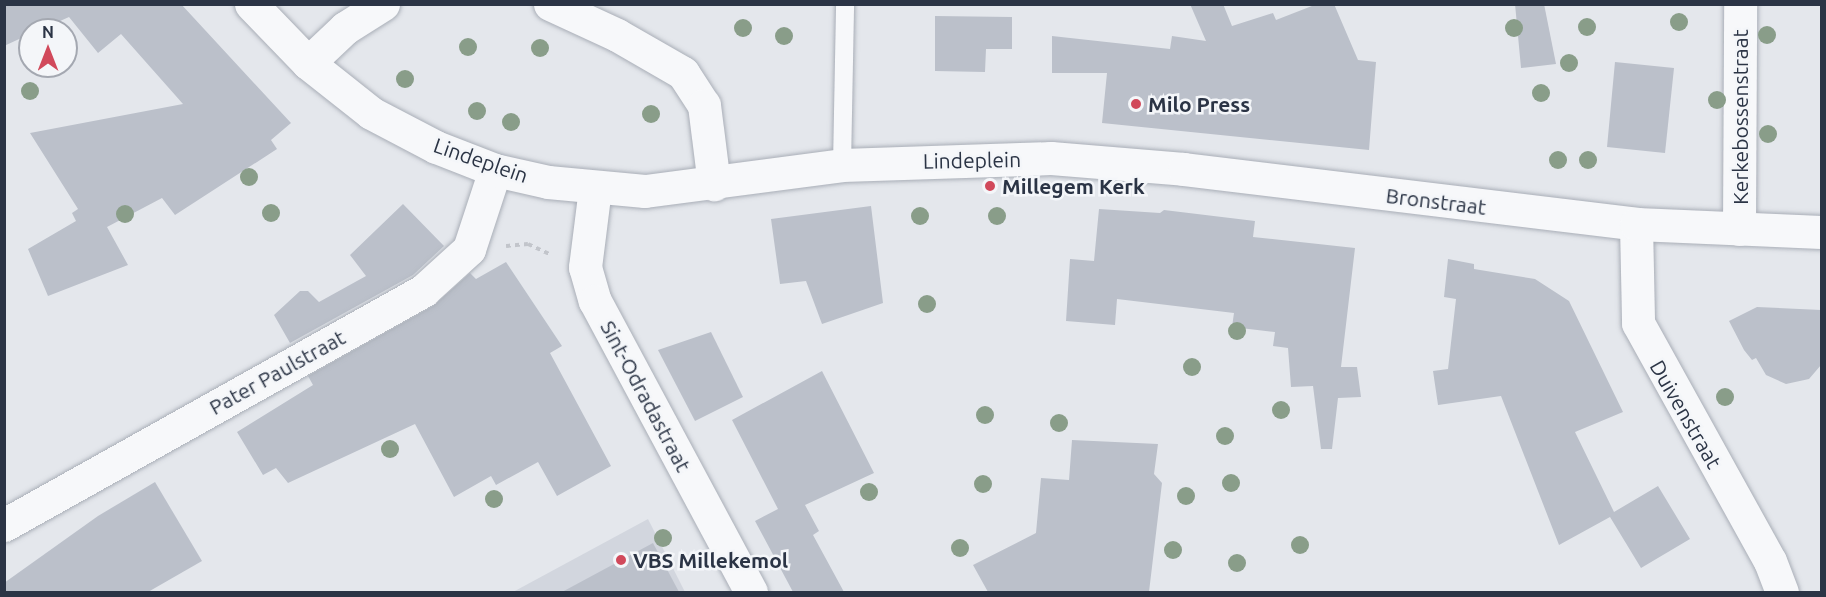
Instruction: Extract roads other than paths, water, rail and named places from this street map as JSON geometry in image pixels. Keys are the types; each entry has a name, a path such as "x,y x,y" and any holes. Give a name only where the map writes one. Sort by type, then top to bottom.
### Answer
{"street":[{"name":"Lindeplein","path":"251,4 308,63 371,113 436,147 495,170 595,188 645,191 714,184 842,165 1051,158"},
{"path":"308,63 345,28 383,4"},
{"path":"550,4 617,35 682,73 704,105 714,184"},
{"name":"Kerkebossenstraat","path":"1739,229 1740,4"},
{"name":"Bronstraat","path":"1051,158 1184,169 1636,224 1821,232"},
{"name":"Pater Paulstraat","path":"4,525 424,290 459,261 469,249 495,170"},
{"name":"Sint-Odradastraat","path":"595,188 585,267 595,301 751,592"},
{"name":"Duivenstraat","path":"1636,224 1638,324 1770,561 1782,592"}],"lane":[{"path":"842,165 845,4"}],"place":[{"name":"Milo Press","path":"1136,104"},
{"name":"Millegem Kerk","path":"990,186"},
{"name":"VBS Millekemol","path":"621,560"}]}
